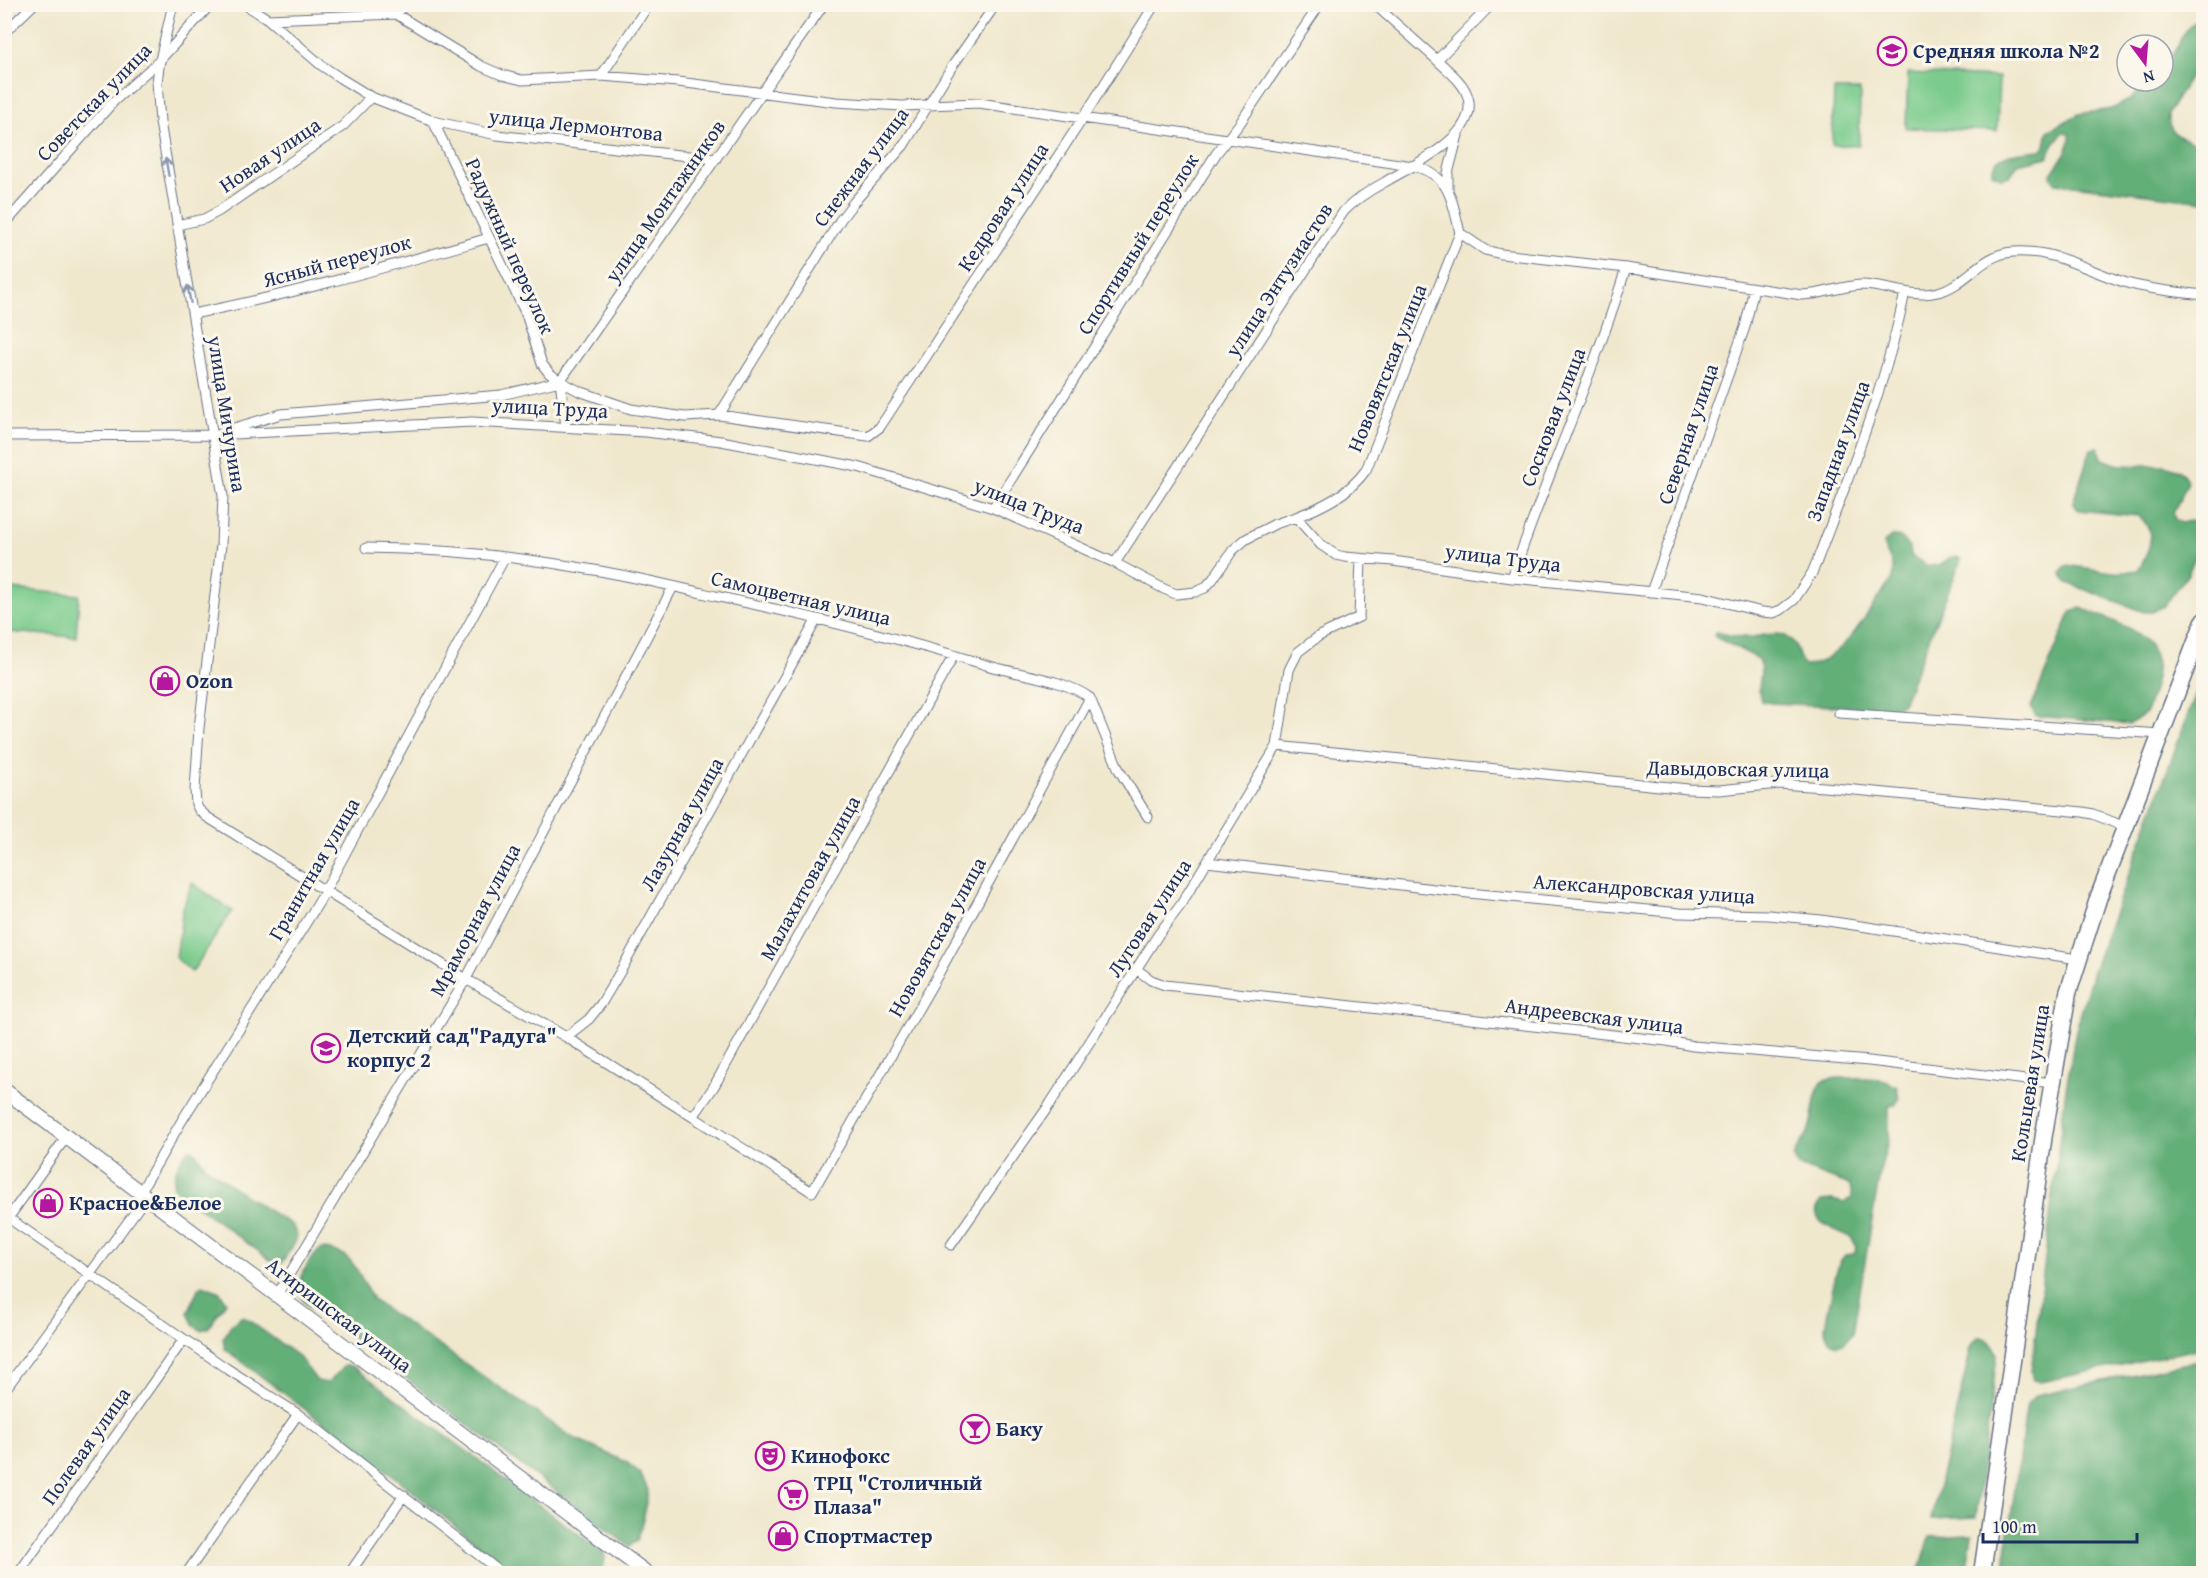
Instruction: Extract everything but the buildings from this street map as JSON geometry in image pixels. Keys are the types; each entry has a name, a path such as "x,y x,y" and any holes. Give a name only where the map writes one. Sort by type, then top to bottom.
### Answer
{"highway":[{"name":"Кольцевая улица","path":"1982,1574 2062,1019 2078,959 2125,826 2204,621"}],"street":[{"path":"4,33 34,4"},
{"name":"улица Мичурина","path":"173,4 157,82 159,111 212,435 222,483 224,512 199,728 195,798 199,810 207,817 325,892"},
{"name":"Советская улица","path":"4,225 114,101 160,60 211,4"},
{"name":"улица Лермонтова","path":"244,4 268,20 321,65 371,97 433,121 497,135 717,159"},
{"path":"396,14 405,4"},
{"path":"601,76 649,4"},
{"name":"улица Монтажников","path":"560,381 824,4"},
{"name":"Снежная улица","path":"719,415 841,219 904,145 951,68 996,4"},
{"name":"Кедровая улица","path":"880,427 1155,4"},
{"name":"Спортивный переулок","path":"993,508 1216,154 1320,4"},
{"path":"1374,4 1437,60 1466,91 1468,108 1448,173 1449,192 1460,233 1485,250 1500,254 1626,268 1802,295 1816,295 1861,285 1929,294 1957,284 1983,262 1997,254 2030,252 2080,264 2143,288 2204,295"},
{"path":"1437,60 1492,4"},
{"path":"268,20 396,14 481,66 522,80 540,81 601,76 764,92 836,102 928,106 979,104 1413,166 1440,177 1449,192"},
{"name":"Новая улица","path":"177,225 204,219 219,211 343,126 371,97"},
{"name":"Радужный переулок","path":"433,121 526,314 542,364 560,381"},
{"name":"улица Энтузиастов","path":"1116,562 1344,211 1363,195 1443,148 1461,128"},
{"name":"Нововятская улица","path":"1296,517 1329,502 1359,480 1366,470 1460,233"},
{"name":"Ясный переулок","path":"193,314 256,302 489,238"},
{"name":"Сосновая улица","path":"1512,578 1530,524 1613,312 1626,268"},
{"name":"Северная улица","path":"1651,592 1745,327 1754,288"},
{"name":"Западная улица","path":"1781,610 1794,600 1817,561 1872,415 1892,352 1905,292"},
{"path":"560,381 566,426"},
{"name":"улица Труда","path":"212,435 281,414 501,395 560,381 579,391 631,409 685,417 719,415 868,436 880,427"},
{"name":"улица Труда","path":"4,436 212,435 472,422 646,432 781,450 858,466 993,508 1116,562 1176,594 1195,592 1204,588 1214,579 1233,550 1246,539 1275,524 1296,517 1328,550 1336,555 1512,578 1703,597 1762,612 1773,613 1781,610"},
{"name":"Самоцветная улица","path":"366,548 456,552 505,557 600,571 673,586 897,638 1081,691 1090,699"},
{"name":"Гранитная улица","path":"4,1391 90,1275 144,1194 181,1122 325,892 505,557"},
{"name":"Луговая улица","path":"951,1245 1050,1104 1207,862 1277,746 1289,670 1298,652 1319,636 1359,617 1361,559"},
{"name":"Мраморная улица","path":"277,1295 466,979 673,586"},
{"name":"Лазурная улица","path":"566,1037 589,1019 601,1004 817,619"},
{"name":"Малахитовая улица","path":"693,1117 719,1078 954,655"},
{"path":"1090,699 1119,770 1148,817"},
{"name":"Нововятская улица","path":"693,1117 812,1192 935,981 1090,699"},
{"path":"1839,713 2161,734"},
{"name":"Давыдовская улица","path":"1277,746 1688,789 1719,790 1779,784 1824,787 2083,812 2125,826"},
{"name":"Александровская улица","path":"1207,862 1479,894 1680,913 1769,915 1821,920 2078,959"},
{"path":"325,892 466,979 566,1037 693,1117"},
{"name":"Андреевская улица","path":"1137,969 1151,980 1165,985 1693,1046 1880,1062 2052,1083"},
{"name":"Агиришская улица","path":"4,1090 648,1574"},
{"path":"67,1136 6,1219 298,1414 503,1574"},
{"name":"Полевая улица","path":"18,1574 184,1339"},
{"path":"186,1574 298,1414"},
{"path":"349,1574 404,1495"}],"green space":[{"path":"2203,14 2203,55 2168,113 2168,121 2178,136 2203,147 2203,201 2056,183 2050,176 2066,152 2070,141 2070,135 2063,132 2054,143 2048,157 2018,164 2010,176 2002,178 1992,173 1997,160 2003,157 2018,152 2041,150 2045,146 2048,131 2079,114 2112,109 2137,93 2175,93 2175,50 2183,33"},
{"path":"1908,73 1999,77 1997,131 1906,128"},
{"path":"1834,90 1860,90 1859,145 1832,145"},
{"path":"2098,448 2103,459 2117,464 2159,465 2176,469 2188,482 2173,513 2175,519 2181,523 2203,518 2203,538 2188,574 2164,606 2152,612 2144,612 2067,583 2061,573 2066,566 2112,572 2138,570 2148,550 2150,536 2145,522 2139,516 2078,510 2073,502 2091,449"},
{"path":"1891,536 1903,540 1908,545 1912,557 1927,565 1940,566 1952,557 1961,560 1903,703 1895,709 1761,701 1759,659 1715,637 1714,633 1741,637 1781,634 1793,642 1805,666 1829,657 1848,640 1891,580 1893,566 1884,543"},
{"path":"11,589 79,595 76,637 8,632"},
{"path":"2081,608 2110,619 2137,634 2148,643 2155,654 2157,669 2147,710 2130,724 2036,716 2031,707 2071,612"},
{"path":"2203,674 2203,1348 2041,1382 2033,1380 2031,1372 2065,1095 2076,1030 2093,971"},
{"path":"192,883 232,911 192,972 176,958 183,908"},
{"path":"1837,1078 1868,1078 1891,1083 1897,1087 1899,1099 1895,1105 1889,1106 1889,1138 1881,1167 1853,1333 1841,1344 1829,1340 1825,1329 1839,1263 1845,1255 1854,1254 1857,1247 1849,1237 1824,1224 1819,1219 1817,1208 1821,1201 1833,1200 1844,1203 1852,1198 1850,1185 1798,1166 1794,1158 1808,1132 1822,1081"},
{"path":"190,1149 196,1153 205,1166 247,1197 292,1225 297,1234 296,1241 280,1265 173,1188 178,1167 183,1156"},
{"path":"321,1249 333,1250 349,1259 374,1301 575,1439 626,1462 640,1473 648,1490 643,1522 637,1541 629,1546 304,1302 299,1291 299,1283 308,1264"},
{"path":"203,1285 220,1292 226,1302 208,1328 201,1330 194,1326 188,1313 198,1289"},
{"path":"243,1316 299,1357 317,1381 328,1383 344,1366 352,1366 604,1553 605,1559 601,1573 513,1573 387,1471 225,1349 223,1339 232,1324"},
{"path":"1978,1337 1991,1342 1997,1355 1976,1517 1931,1519 1972,1344"},
{"path":"2203,1360 2203,1573 2003,1573 2027,1403 2036,1395"},
{"path":"1972,1535 1966,1573 1919,1573 1930,1537"}],"place":[{"name":"Средняя школа №2","path":"1892,51"},
{"name":"Ozon","path":"165,681"},
{"name":"Детский сад\"Радуга\" корпус 2","path":"326,1048"},
{"name":"Красное&Белое","path":"48,1203"},
{"name":"Баку","path":"975,1429"},
{"name":"Кинофокс","path":"770,1456"},
{"name":"ТРЦ \"Столичный Плаза\"","path":"793,1495"},
{"name":"Спортмастер","path":"783,1536"}]}
